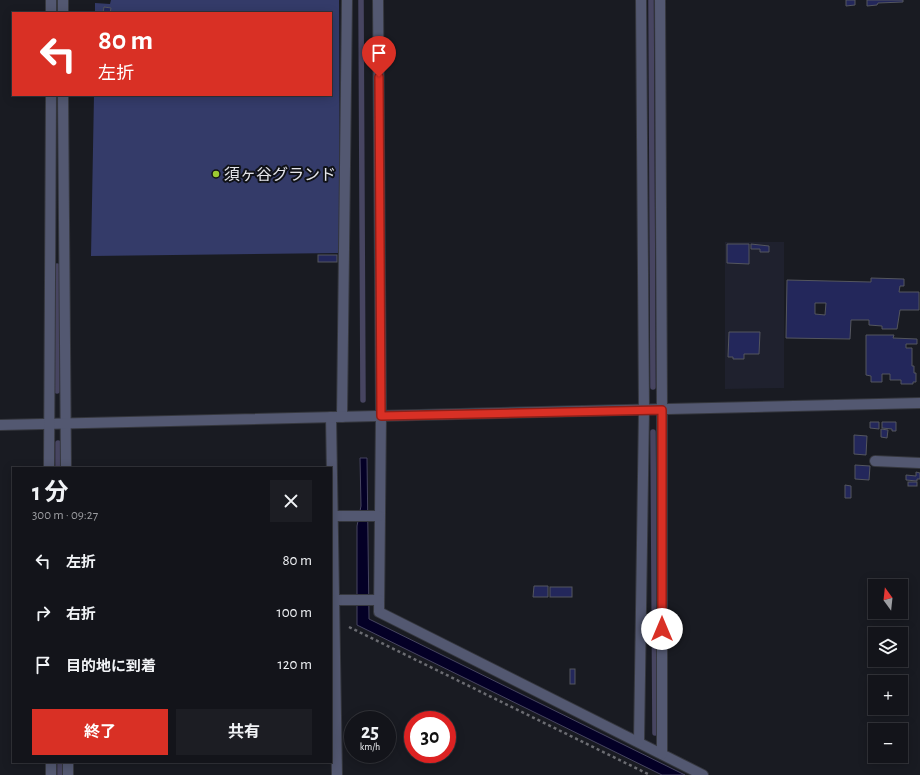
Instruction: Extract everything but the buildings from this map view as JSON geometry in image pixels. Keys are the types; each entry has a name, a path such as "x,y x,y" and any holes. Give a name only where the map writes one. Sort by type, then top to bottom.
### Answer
{"street":[{"path":"51,0 51,12"},
{"path":"63,0 63,12"},
{"path":"342,417 347,0"},
{"path":"378,0 381,416 374,516 374,600 379,612 704,775"},
{"path":"640,742 644,410 641,0"},
{"path":"660,0 662,754"},
{"path":"49,467 51,96"},
{"path":"63,96 66,467"},
{"path":"0,425 920,403"},
{"path":"331,417 332,467"},
{"path":"875,461 920,463"},
{"path":"337,775 332,586 332,516 374,516"},
{"path":"333,602 374,600"},
{"path":"51,763 51,775"},
{"path":"68,763 68,775"}],"path":[{"path":"334,620 648,774"},
{"path":"639,770 639,775"}],"shaded area":[{"name":"須ヶ谷グランド","path":"111,0 339,0 340,253 91,256 94,96 332,96 332,12 95,12 95,3 110,4"},
{"path":"725,242 784,242 784,388 725,389"},
{"path":"360,458 367,458 369,619 685,775 662,775 357,625 357,526 361,506"}],"waterway":[{"path":"361,0 363,400"},
{"path":"651,0 653,387"},
{"path":"57,266 57,391"},
{"path":"653,432 655,733"},
{"path":"58,443 58,467"},
{"path":"60,763 60,775"}],"place":[{"name":"須ヶ谷グランド","path":"216,174"}],"route":[{"path":"379,77 381,416 662,410 662,629"}]}
